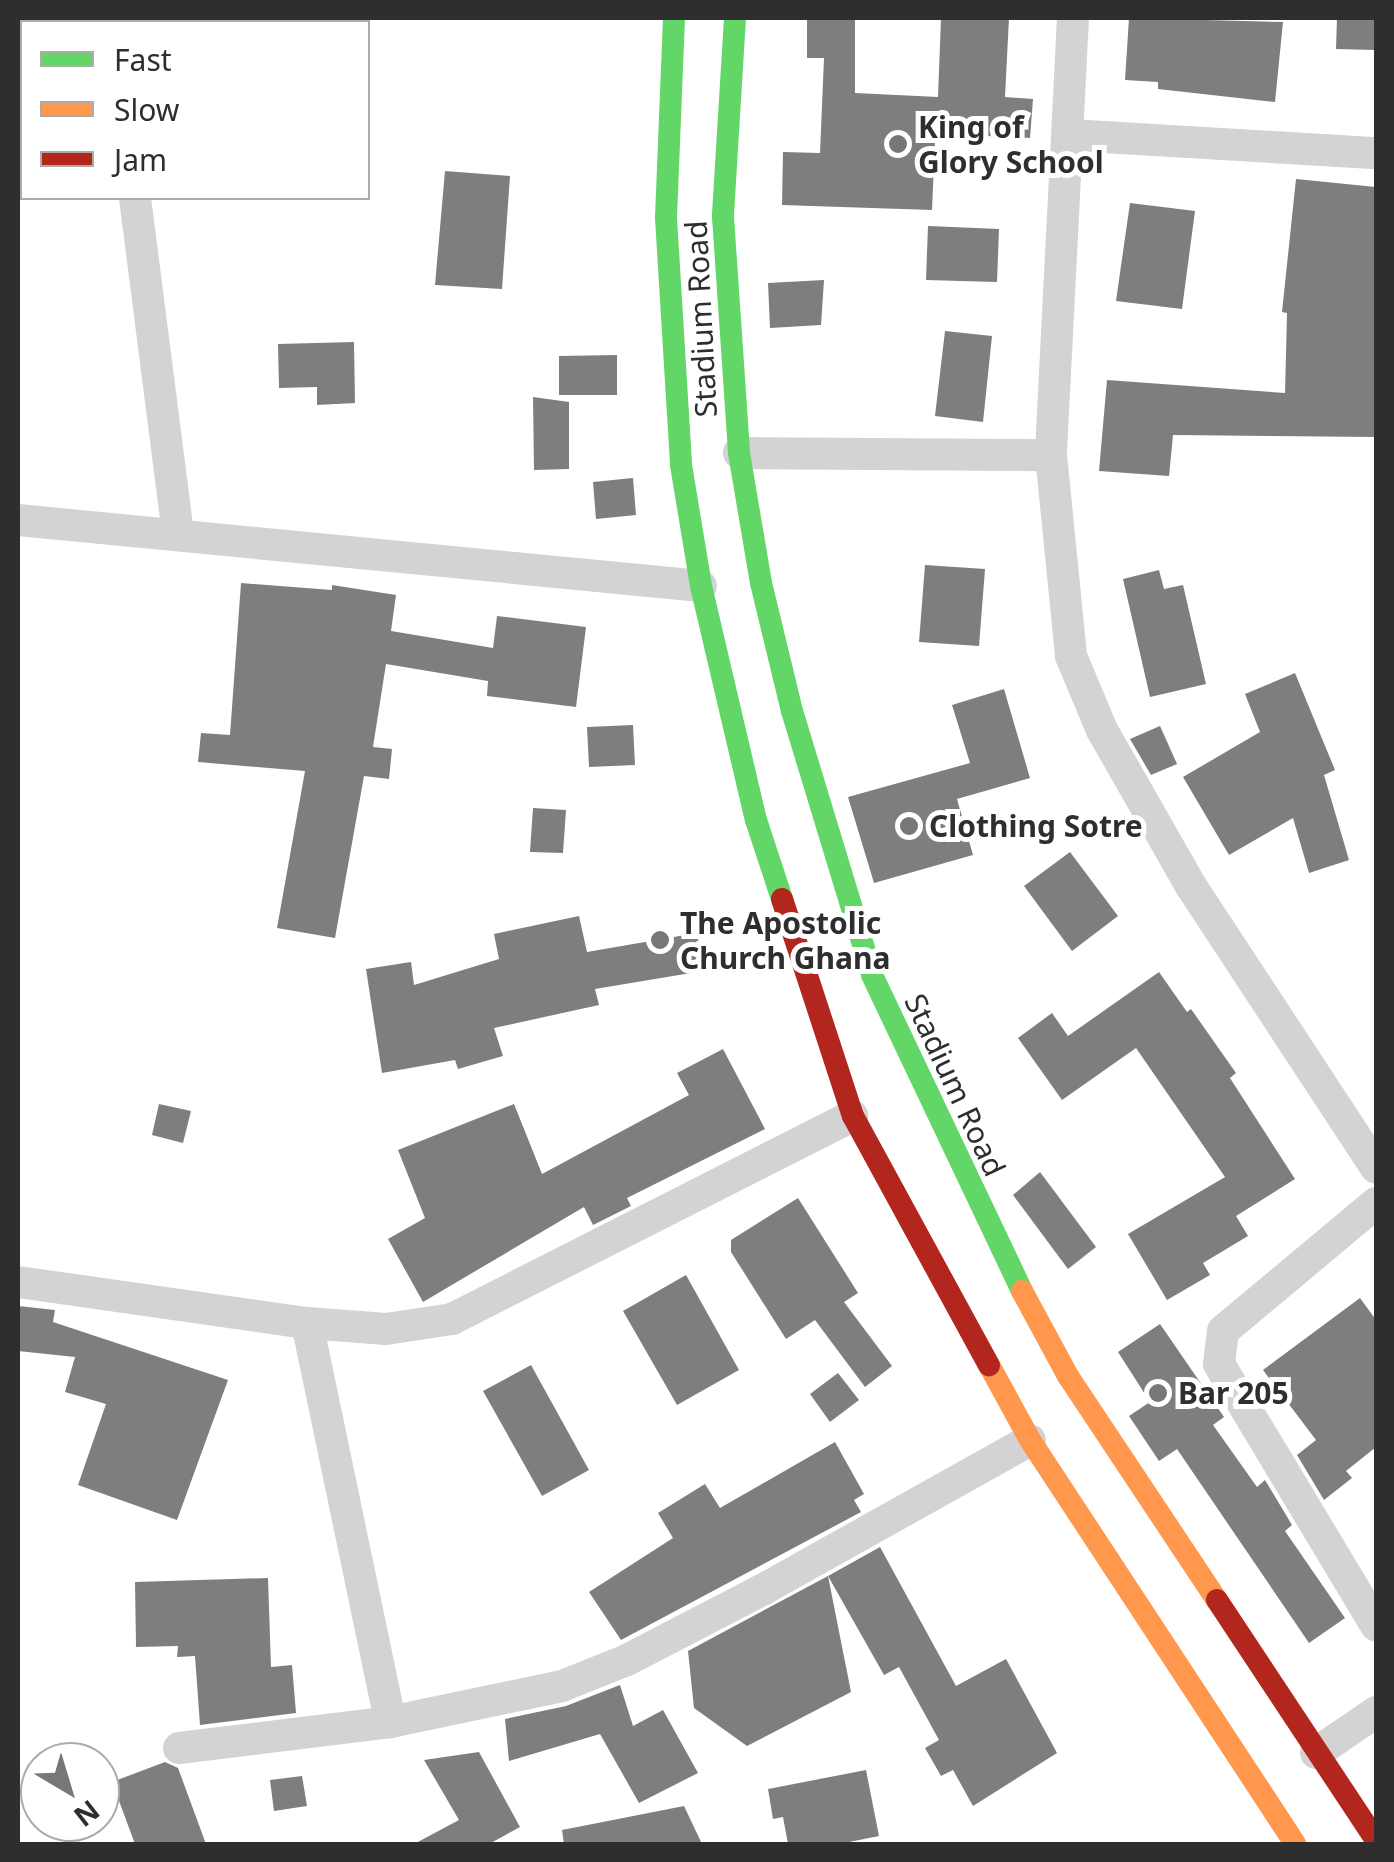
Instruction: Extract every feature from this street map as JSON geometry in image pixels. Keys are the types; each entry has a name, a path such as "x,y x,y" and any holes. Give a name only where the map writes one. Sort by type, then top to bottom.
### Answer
{"main road":[{"name":"Stadium Road","path":"674,18 666,218 682,465 701,586 756,820 853,1116 1030,1440 1296,1844"},
{"name":"Stadium Road","path":"735,18 724,218 739,453 762,582 792,712 872,974 917,1080 999,1250 1068,1376 1376,1840"}],"street":[{"path":"1073,18 1051,455 1071,656 1102,730 1191,886 1376,1168"},
{"path":"1070,135 1376,153"},
{"path":"136,200 178,534"},
{"path":"739,453 1051,455"},
{"path":"18,520 701,586"},
{"path":"18,1282 307,1323 386,1330 452,1319 853,1116"},
{"path":"1376,1202 1223,1331 1219,1364 1376,1625"},
{"path":"307,1323 390,1722"},
{"path":"178,1748 390,1722 562,1686 627,1660 1030,1440"},
{"path":"1316,1753 1376,1712"}],"building":[{"path":"807,18 855,18 855,93 938,97 941,18 1009,18 1005,97 1033,99 1030,138 946,134 945,141 935,141 932,210 782,205 783,152 820,153 824,58 807,58"},
{"path":"1129,18 1283,22 1275,102 1158,89 1158,82 1125,80"},
{"path":"1337,18 1376,18 1376,50 1336,49"},
{"path":"445,171 510,176 502,289 435,285"},
{"path":"1296,179 1376,187 1376,437 1173,435 1169,476 1099,471 1107,380 1285,393 1287,313 1282,312"},
{"path":"1130,203 1195,211 1182,309 1116,301"},
{"path":"928,226 999,229 997,282 926,280"},
{"path":"824,280 821,325 770,328 768,283"},
{"path":"945,331 992,336 983,422 935,416"},
{"path":"354,342 355,403 317,405 317,387 279,388 278,344"},
{"path":"617,355 617,395 559,395 559,356"},
{"path":"533,397 569,402 569,469 534,470"},
{"path":"633,478 636,515 596,519 593,482"},
{"path":"925,565 985,569 979,646 919,642"},
{"path":"1159,570 1164,589 1183,585 1206,684 1150,697 1123,579"},
{"path":"241,583 332,590 332,585 396,595 391,631 493,648 497,616 586,627 576,707 487,696 488,681 386,664 373,747 392,749 389,779 364,776 335,938 277,928 305,771 198,762 201,733 230,735"},
{"path":"1295,673 1335,770 1324,775 1349,860 1309,873 1293,818 1229,855 1183,777 1260,732 1245,694"},
{"name":"Clothing Sotre","path":"1004,689 1030,778 957,799 973,855 874,883 848,797 970,763 952,705"},
{"path":"633,725 635,765 589,767 587,727"},
{"path":"1160,726 1177,764 1151,775 1130,739"},
{"path":"533,808 566,810 563,853 530,852"},
{"path":"1070,852 1118,916 1072,951 1024,886"},
{"path":"579,916 587,952 697,933 703,971 595,989 599,1005 494,1028 503,1056 458,1069 455,1060 382,1073 366,969 411,962 414,985 499,959 494,934"},
{"path":"1159,972 1187,1012 1191,1009 1236,1073 1230,1078 1295,1179 1236,1216 1248,1236 1203,1263 1210,1275 1167,1300 1128,1234 1225,1177 1136,1048 1062,1100 1018,1038 1052,1013 1068,1036"},
{"path":"723,1049 765,1129 627,1198 631,1206 593,1225 584,1207 423,1302 388,1239 425,1218 398,1150 514,1104 542,1174 689,1095 677,1073"},
{"path":"159,1104 191,1111 183,1143 152,1135"},
{"path":"1040,1172 1096,1247 1068,1269 1013,1195"},
{"path":"798,1198 858,1293 844,1302 892,1366 865,1387 815,1320 786,1339 731,1252 731,1240"},
{"path":"686,1275 739,1370 677,1405 623,1311"},
{"path":"1360,1298 1376,1320 1376,1447 1346,1471 1352,1478 1324,1500 1297,1455 1316,1440 1263,1370"},
{"path":"18,1306 55,1310 53,1322 228,1380 177,1520 78,1485 106,1404 65,1392 75,1357 18,1351"},
{"path":"1160,1324 1224,1417 1213,1425 1257,1487 1265,1480 1292,1525 1285,1531 1345,1618 1309,1643 1177,1449 1159,1461 1129,1416 1150,1402 1118,1352"},
{"path":"531,1365 589,1470 542,1496 483,1391"},
{"path":"838,1373 859,1400 830,1422 810,1394"},
{"path":"835,1442 864,1494 854,1500 861,1512 621,1640 589,1592 673,1538 658,1513 705,1484 720,1508"},
{"path":"880,1547 956,1686 1006,1659 1057,1753 973,1806 953,1770 941,1776 925,1748 939,1740 899,1667 884,1675 828,1576"},
{"path":"828,1576 851,1692 747,1746 694,1708 688,1651"},
{"path":"268,1578 271,1667 292,1665 296,1713 200,1725 195,1656 177,1657 178,1646 136,1647 135,1582"},
{"path":"620,1685 633,1726 663,1710 698,1773 639,1803 600,1734 509,1761 505,1719 566,1706"},
{"path":"479,1752 520,1827 489,1844 414,1844 459,1820 424,1760"},
{"path":"165,1762 178,1768 206,1844 135,1844 120,1804 120,1779"},
{"path":"866,1770 879,1836 839,1844 788,1844 783,1817 773,1819 768,1789"},
{"path":"302,1776 307,1806 274,1811 270,1780"},
{"path":"684,1806 702,1844 564,1844 562,1830"}],"traffic: fast":[{"path":"674,18 666,218 681,465 701,586 756,820 782,899"},
{"path":"735,18 723,217 739,453 761,583 792,711 872,975 1022,1291"}],"traffic: slow":[{"path":"1022,1291 1068,1376 1217,1600"},
{"path":"989,1365 1030,1440 1295,1844"}],"traffic: jam":[{"path":"782,899 853,1116 989,1365"},
{"path":"1217,1600 1376,1840"}],"place":[{"name":"King of Glory School","path":"898,144"},
{"name":"Clothing Sotre","path":"909,826"},
{"name":"The Apostolic Church Ghana","path":"660,940"},
{"name":"Bar 205","path":"1158,1393"}]}
